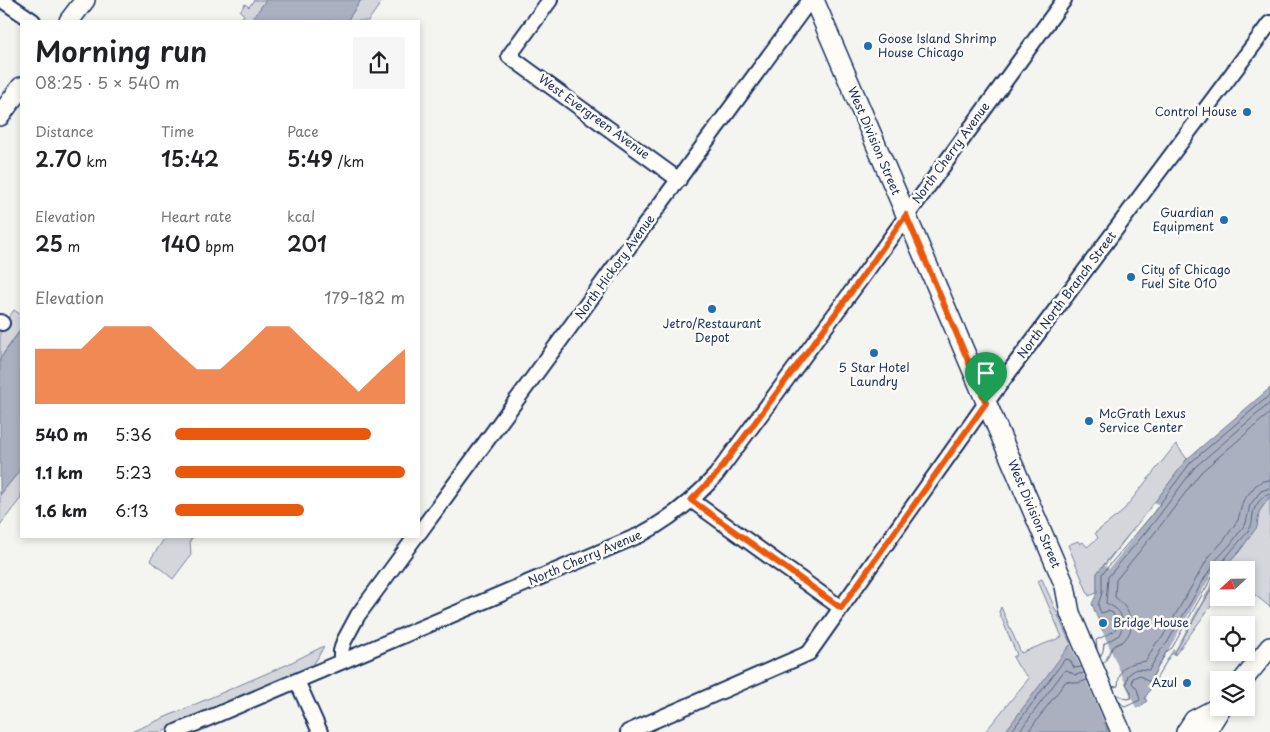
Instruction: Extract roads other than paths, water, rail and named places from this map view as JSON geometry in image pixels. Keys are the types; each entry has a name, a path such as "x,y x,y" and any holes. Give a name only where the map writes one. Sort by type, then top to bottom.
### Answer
{"main road":[{"path":"70,20 85,0"},
{"name":"West Division Street","path":"814,0 1065,586 1070,613 1087,636 1124,726"},
{"path":"0,116 20,88"},
{"path":"1250,671 1270,647"},
{"path":"1186,732 1194,720 1210,712"},
{"path":"1206,732 1215,716"}],"street":[{"path":"2,0 32,20"},
{"name":"West Evergreen Avenue","path":"550,0 509,56 679,180"},
{"name":"North Hickory Avenue","path":"420,532 810,0"},
{"name":"North Cherry Avenue","path":"176,732 640,535 691,500 716,475 1064,0"},
{"name":"North North Branch Street","path":"628,732 809,653 986,403 1270,23"},
{"path":"691,500 841,608"},
{"path":"341,662 341,651 344,641 358,615 415,538"},
{"path":"297,681 320,732"}],"water":[{"path":"266,0 361,0 348,20 252,20"},
{"path":"20,330 20,470 0,495 0,359"},
{"path":"1270,388 1270,496 1259,512 1257,527 1239,552 1230,561 1210,561 1210,592 1174,654 1171,654 1145,698 1147,701 1141,706 1104,722 1108,732 1005,732 1069,646 1103,632 1092,604 1097,593 1097,573 1146,514 1187,459"}],"place":[{"name":"Goose Island Shrimp House Chicago","path":"868,46"},
{"name":"Control House","path":"1247,112"},
{"name":"Guardian Equipment","path":"1224,220"},
{"name":"City of Chicago Fuel Site 010","path":"1131,277"},
{"name":"Jetro/Restaurant Depot","path":"712,309"},
{"name":"5 Star Hotel Laundry","path":"874,353"},
{"name":"McGrath Lexus Service Center","path":"1089,421"},
{"name":"Bridge House","path":"1103,623"},
{"name":"Azul","path":"1187,683"}]}
